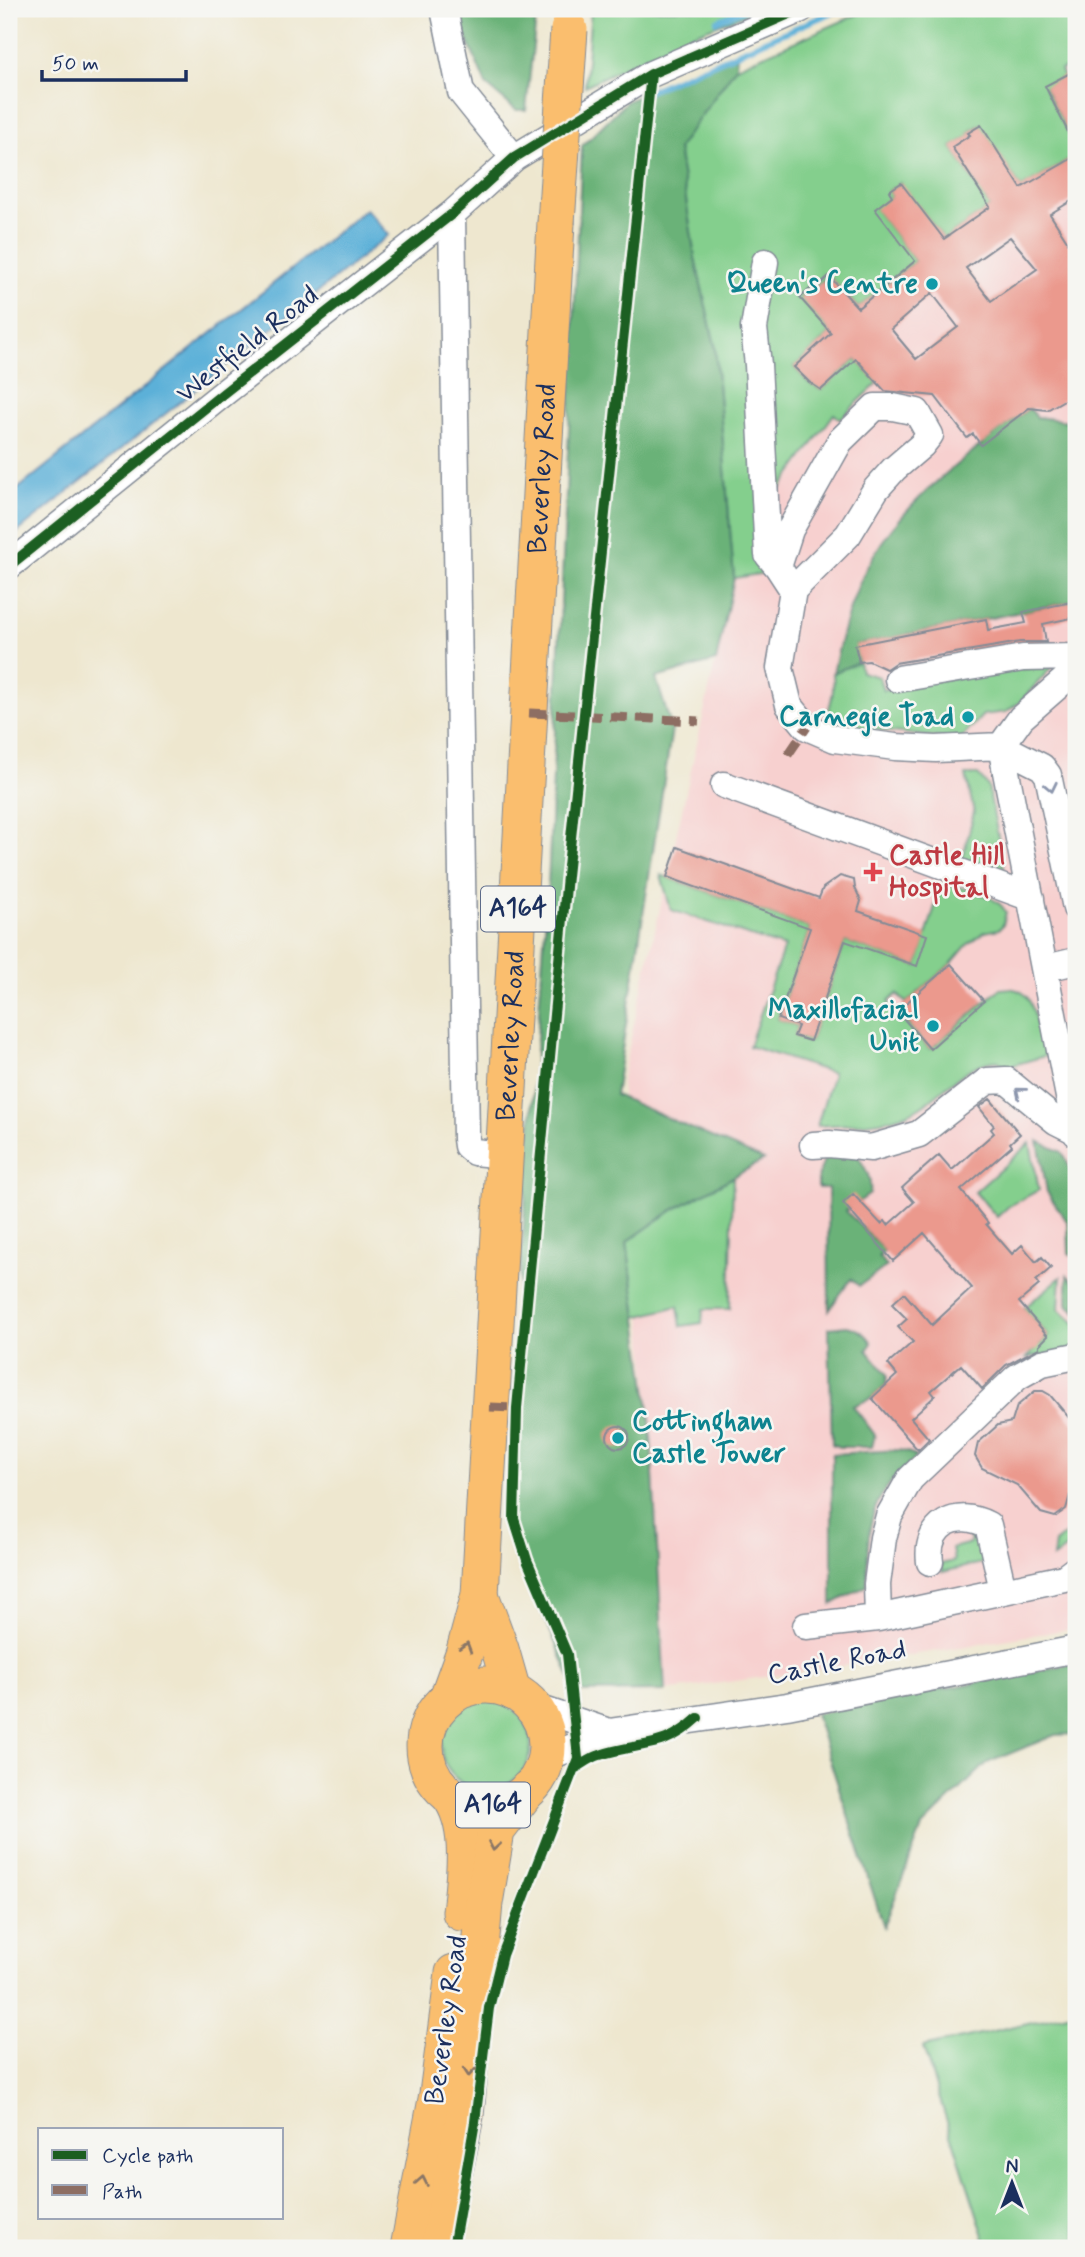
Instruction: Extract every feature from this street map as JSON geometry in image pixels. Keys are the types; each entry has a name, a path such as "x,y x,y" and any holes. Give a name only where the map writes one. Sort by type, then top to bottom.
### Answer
{"highway":[{"name":"Beverley Road","path":"448,1698 465,1651 480,1595 556,223 570,19"},
{"name":"Beverley Road","path":"480,1595 522,1698"},
{"path":"448,1698 462,1689 479,1685 496,1685 522,1698"},
{"name":"A164","path":"448,1698 431,1719 425,1746 428,1764 435,1780 448,1793 463,1802 480,1806 506,1802 537,1774 547,1740 542,1722 522,1698"},
{"name":"Beverley Road","path":"439,2248 465,2116 484,1903 496,1831 537,1774"},
{"name":"Beverley Road","path":"409,2248 438,2094 466,1870 463,1832 454,1801 448,1793"}],"street":[{"path":"444,9 461,92 514,159"},
{"name":"Westfield Road","path":"9,566 452,214 514,159 651,74 801,9"},
{"path":"452,214 465,1115 467,1146 470,1150 504,1155"},
{"path":"765,262 754,328 768,555 793,590"},
{"path":"778,567 790,530 840,441 875,407 893,407 917,412 930,435 876,489 848,535 793,590 780,668 789,705 807,727 835,740 936,749 1001,746 1042,767 1048,775 1076,908"},
{"path":"898,679 1023,658 1076,657"},
{"path":"1076,670 1021,718 1001,746 1076,1132"},
{"path":"724,785 1031,898"},
{"path":"1046,968 1076,961"},
{"path":"813,1145 871,1148 919,1134 987,1081 1006,1080 1056,1121 1076,1132"},
{"path":"878,1618 877,1584 883,1538 890,1516 910,1479 1017,1377 1042,1363 1076,1356"},
{"path":"930,1562 931,1540 938,1527 961,1518 977,1519 988,1525 1003,1590"},
{"path":"806,1626 878,1618 1064,1578 1076,1569"},
{"name":"Castle Road","path":"537,1774 609,1732 787,1706 1076,1649"},
{"name":"Castle Road","path":"522,1698 609,1732"}],"shaded area":[{"name":"Castle Hill Hospital","path":"870,9 1076,9 1076,1628 856,1664 665,1691 650,1418 621,1082 734,578 715,346 736,67"}],"green space":[{"path":"463,9 537,9 526,110 516,110 486,85 463,30"},
{"path":"591,9 760,9 688,36 585,86"},
{"path":"870,9 1076,9 1076,69 1073,64 1061,70 1064,77 1045,87 1076,148 1076,156 1021,188 980,125 952,147 990,207 944,239 900,183 889,191 892,196 876,210 915,261 858,308 829,276 800,297 831,333 794,367 808,382 821,390 856,359 878,383 840,419 834,414 776,495 772,572 734,578 715,346 695,258 678,148 736,67"},
{"path":"737,53 736,67 678,148 695,258 715,346 734,578 716,661 656,678 672,729 615,1095 764,1160 671,1211 627,1242 650,1418 665,1691 576,1692 506,1524 521,1263 548,885 582,146 627,101"},
{"path":"1029,408 1037,417 1076,422 1075,601 856,645 859,662 833,673 851,605 864,572 882,542 931,486"},
{"path":"859,662 861,672 879,677 883,690 984,672 1053,666 1020,702 1006,712 983,715 960,740 823,724 832,699 833,673"},
{"path":"966,775 978,775 988,786 1004,866 1004,872 997,875 961,865 974,812"},
{"path":"661,875 810,928 778,1019 798,1026 795,1036 810,1041 845,941 917,966 942,883 986,896 1006,912 1003,925 999,929 985,932 967,945 951,964 906,1003 897,994 888,1002 930,1049 1000,989 1019,991 1030,1001 1048,1055 1007,1067 998,1061 974,1067 921,1107 898,1117 864,1123 817,1126 833,1073 749,1046 784,947 671,910"},
{"path":"1038,1141 1062,1152 1068,1164 1075,1190 1076,1258 1069,1253 1068,1223 1047,1192"},
{"path":"1030,1143 1039,1190 1009,1206 997,1217 975,1192"},
{"path":"826,1154 858,1156 864,1165 869,1178 870,1194 846,1211 885,1251 879,1256 887,1266 859,1286 851,1279 829,1310 828,1188 818,1188 818,1177"},
{"path":"733,1177 730,1309 703,1309 702,1323 681,1326 678,1306 637,1317 627,1242 671,1211"},
{"path":"1067,1275 1076,1285 1076,1312 1067,1304"},
{"path":"1061,1277 1059,1309 1076,1324 1076,1349 1027,1358 1048,1336 1024,1308"},
{"path":"847,1326 859,1330 872,1343 867,1350 887,1374 886,1385 872,1398 853,1406 875,1435 872,1447 839,1447 832,1444 829,1328"},
{"path":"899,1450 917,1457 888,1486 873,1514 868,1546 867,1586 832,1604 832,1454"},
{"path":"1076,1526 1076,1541 1053,1558 1055,1543"},
{"path":"967,1527 977,1528 987,1562 942,1572 941,1564 954,1561 952,1548 971,1543"},
{"path":"1076,1663 1076,1734 1055,1735 987,1763 922,1827 884,1927 815,1714"},
{"path":"486,1700 503,1703 518,1713 528,1728 531,1745 528,1762 518,1777 503,1787 486,1790 469,1787 454,1777 444,1762 441,1745 444,1728 454,1713 469,1703"},
{"path":"1076,2012 1076,2248 988,2248 923,2047"}],"water":[{"path":"366,209 389,235 9,539 9,496"}],"building":[{"path":"1076,70 1076,148 1045,86"},
{"name":"Queen's Centre","path":"981,125 1021,188 1076,156 1076,198 1050,214 1076,255 1076,393 1047,410 1029,408 981,445 973,434 967,438 935,396 885,391 856,359 821,390 794,367 831,333 800,298 811,288 813,290 829,276 858,308 915,261 875,209 892,196 889,191 901,183 944,239 990,207 952,147 970,135 968,133","holes":["1010,237 1037,269 991,301 966,268","932,293 958,327 916,359 891,329"]},
{"path":"1076,601 1076,617 1043,624 1046,642 1020,642 895,663 886,669 869,661 859,662 855,645 986,619 988,630 1026,623 1023,612"},
{"path":"677,847 819,898 823,888 840,876 854,880 861,901 858,911 927,935 917,966 845,941 810,1041 794,1036 798,1026 778,1019 810,928 667,877"},
{"name":"Maxillofacial Unit","path":"951,964 984,1001 930,1049 897,1011"},
{"path":"990,1099 1020,1134 1010,1143 1012,1146 961,1190 1012,1254 1022,1245 1036,1262 1042,1257 1051,1268 1036,1281 1039,1285 1019,1302 1048,1336 1039,1348 1006,1365 982,1389 961,1365 931,1391 935,1396 911,1418 929,1439 918,1450 872,1398 897,1375 888,1364 913,1342 898,1327 907,1319 892,1304 904,1293 932,1325 972,1288 924,1233 893,1261 843,1203 853,1194 881,1224 885,1221 888,1225 914,1202 902,1188 939,1155 952,1170 994,1133 991,1129 994,1126 979,1107"},
{"path":"1035,1391 1050,1395 1076,1426 1076,1489 1070,1495 1066,1509 1055,1517 1041,1513 1017,1485 982,1468 975,1456 978,1443 998,1425 1012,1422 1017,1406"},
{"name":"Cottingham Castle Tower","path":"618,1426 626,1429 629,1437 626,1445 618,1448 610,1445 607,1437 610,1429"}],"waterway":[{"path":"717,21 746,9"},
{"path":"739,52 840,9"},
{"path":"640,95 741,52"}],"marked path":[{"path":"529,713 699,721"},
{"path":"788,755 807,727"},
{"path":"490,1407 517,1408"}],"cycle path":[{"path":"9,566 452,214 514,158 651,74 801,9"},
{"path":"453,2248 475,2122 489,2008 502,1955 578,1758 567,1654 527,1560 514,1519 517,1408 567,876 651,74"},
{"path":"576,1768 597,1756 662,1741 698,1718"}],"place":[{"name":"Queen's Centre","path":"932,284"},
{"name":"Carnegie Toad","path":"968,717"},
{"name":"Castle Hill Hospital","path":"873,872"},
{"name":"Maxillofacial Unit","path":"933,1026"},
{"name":"Cottingham Castle Tower","path":"618,1438"}]}
